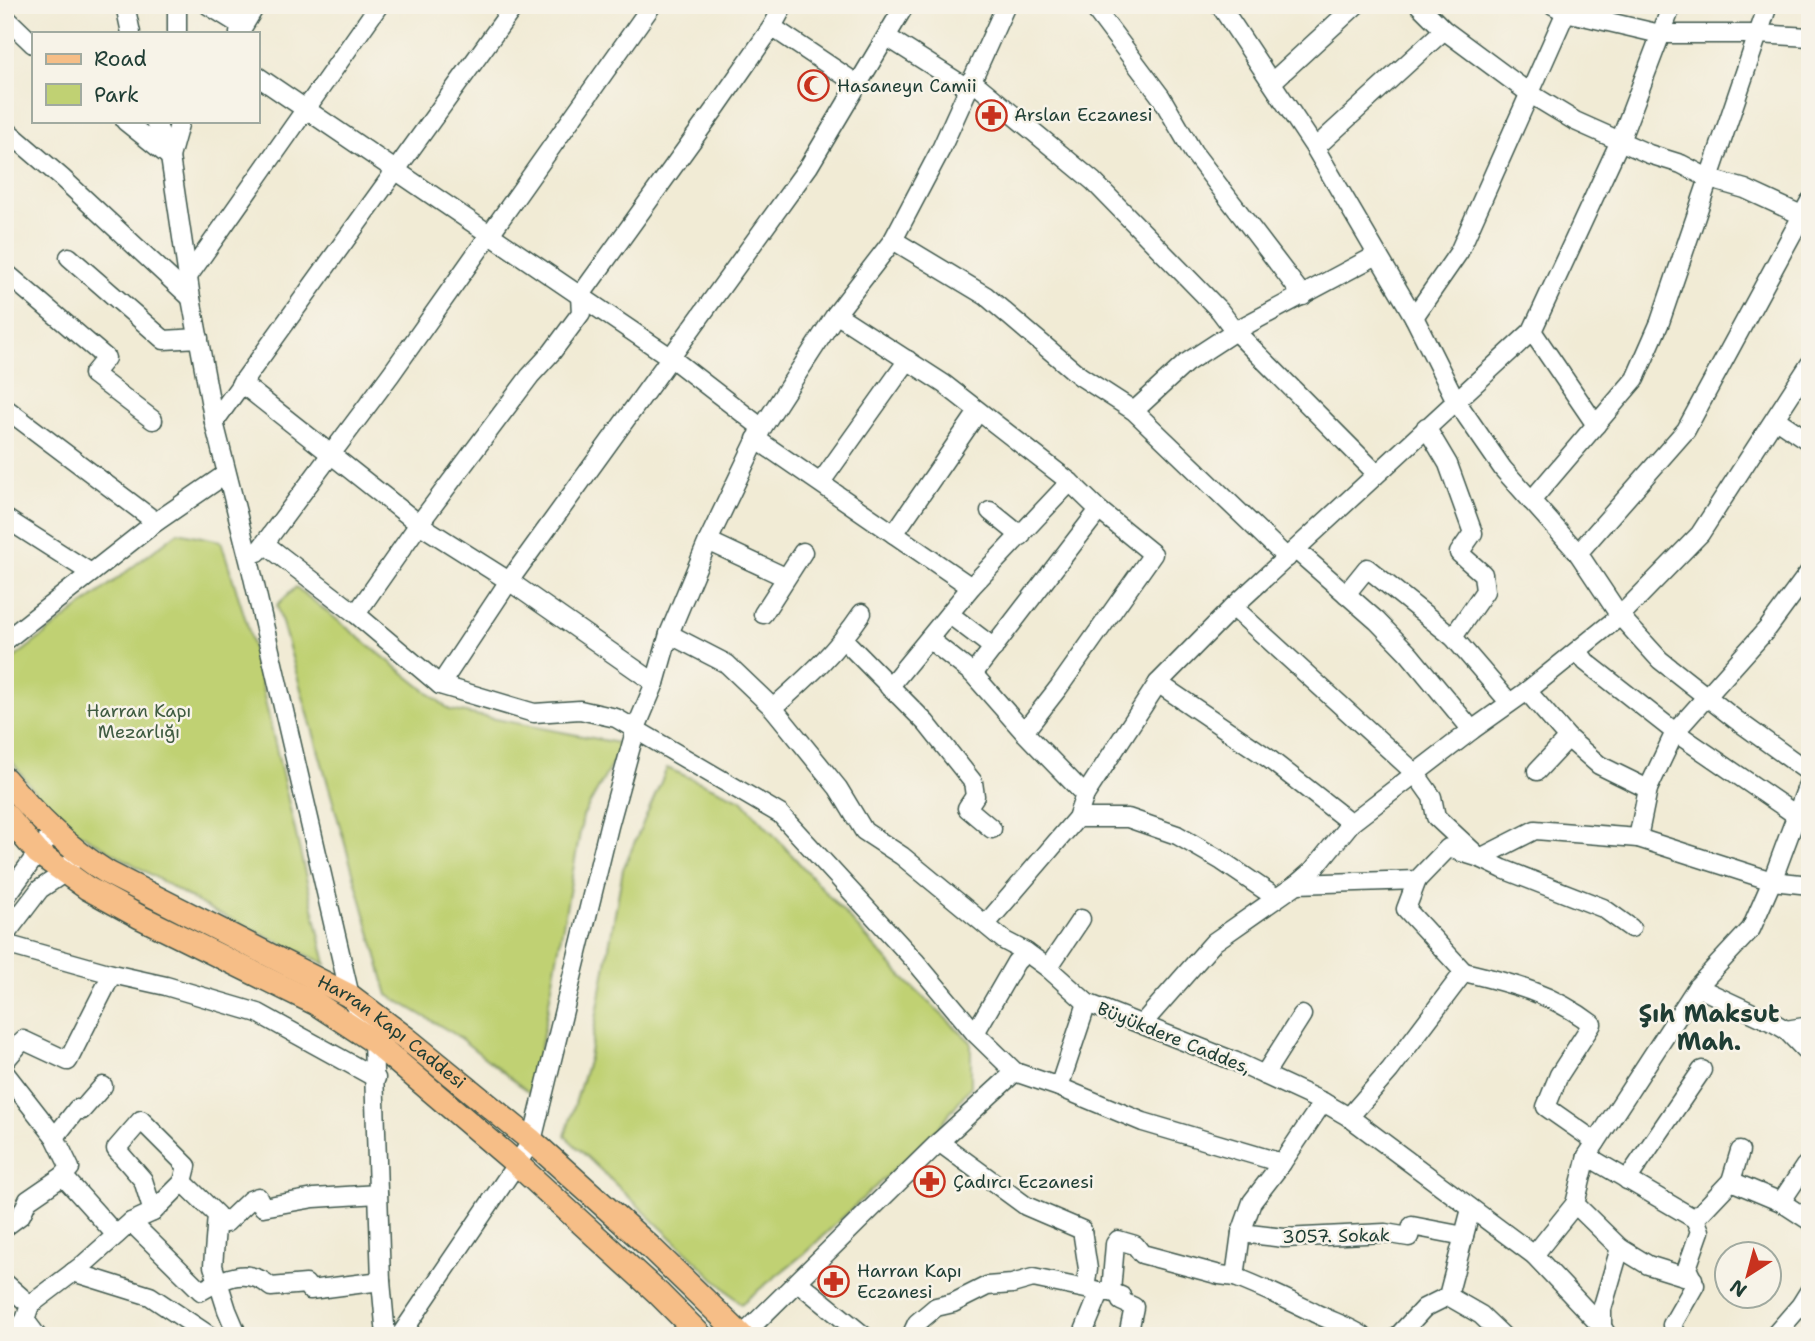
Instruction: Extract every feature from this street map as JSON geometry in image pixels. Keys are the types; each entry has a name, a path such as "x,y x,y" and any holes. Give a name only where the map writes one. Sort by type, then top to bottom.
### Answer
{"main road":[{"name":"Harran Kapı Caddesi","path":"5,779 53,832 77,853 108,873 349,996 407,1038 532,1141 650,1247 742,1336"},
{"name":"Harran Kapı Caddesi","path":"5,814 38,853 64,873 140,917 315,1003 373,1041 517,1164 659,1293 701,1336"}],"street":[{"path":"125,5 131,32"},
{"path":"177,5 177,32"},
{"path":"208,5 241,30 256,5"},
{"path":"189,275 379,5"},
{"path":"214,422 515,5"},
{"path":"250,564 491,235 652,5"},
{"path":"356,614 419,524 581,313 580,296 772,27 784,5"},
{"path":"400,1336 532,1141 606,839 636,729 655,683 669,634 708,541 759,433 836,314 893,240 941,149 1006,5"},
{"path":"1092,5 1161,97 1193,152 1303,296"},
{"path":"1220,5 1315,148 1414,317 1456,401 1503,469 1578,553 1620,616 1660,660 1810,773"},
{"path":"1272,82 1356,5"},
{"path":"1419,5 1444,30 1529,93 1575,121 1681,164 1710,179 1807,212 1686,430 1578,553"},
{"path":"986,924 1077,818 1085,795 1158,683 1233,607 1532,331 1620,141 1672,5"},
{"path":"1531,501 1635,379 1660,322 1768,5"},
{"path":"440,685 509,581 809,166 904,6"},
{"path":"1414,317 1459,252 1529,93 1563,7 1660,34 1810,37"},
{"path":"5,18 32,43"},
{"path":"772,27 857,84"},
{"path":"1315,148 1444,30"},
{"path":"887,37 970,84 1093,181 1220,311 1235,331 1376,473"},
{"path":"259,77 670,358 821,482 971,587"},
{"path":"126,122 170,157"},
{"path":"155,122 170,157 191,298 214,422 250,564 349,996 373,1041 381,1281 386,1336"},
{"path":"170,157 180,122"},
{"path":"5,129 191,298"},
{"path":"893,240 986,296 1080,376 1134,411 1291,554 1346,594 1377,621 1409,654 1472,730"},
{"path":"1134,411 1186,363 1235,331 1377,255"},
{"path":"69,257 164,340 199,338"},
{"path":"7,277 106,358 93,374 153,420"},
{"path":"836,314 944,384 1070,482 1099,510 1153,554 1024,732"},
{"path":"1532,331 1596,425"},
{"path":"821,482 908,360"},
{"path":"1142,1024 1214,942 1297,884 1351,823 1415,772 1527,691 1620,616 1700,534 1810,364"},
{"path":"241,383 419,524 509,581 655,683"},
{"path":"5,408 156,522"},
{"path":"894,534 978,412"},
{"path":"1776,419 1810,442"},
{"path":"1426,427 1448,464 1473,533 1459,553 1483,574 1485,591 1452,637"},
{"path":"5,641 156,522 226,474"},
{"path":"889,687 971,587 1070,482"},
{"path":"974,674 1099,510"},
{"path":"990,511 1021,536"},
{"path":"5,518 90,573"},
{"path":"708,541 785,577"},
{"path":"265,544 356,614 440,685 534,713 580,710 616,718 780,814 915,961 975,1033 1015,1072 1143,1122 1282,1163"},
{"path":"763,614 803,552"},
{"path":"1346,594 1367,568 1452,637 1509,702"},
{"path":"1638,838 1648,789 1675,732 1768,628 1810,571"},
{"path":"1233,607 1415,772 1432,797 1436,817 1480,858"},
{"path":"773,708 815,671 844,640 862,613"},
{"path":"950,614 993,648"},
{"name":"Büyükdere Caddes,","path":"669,634 727,664 773,708 838,788 864,831 902,856 1005,941 1048,968 1087,1003 1264,1075 1349,1117 1534,1255 1605,1331"},
{"path":"929,639 974,674 1024,732 1085,795"},
{"path":"844,640 926,723 973,782 975,796 967,808 992,829"},
{"path":"1577,650 1586,662 1675,732 1796,814"},
{"path":"1158,683 1268,758 1351,823"},
{"path":"1527,691 1568,738 1599,765 1648,789"},
{"path":"1538,771 1568,738"},
{"path":"1534,1255 1576,1204 1592,1149 1697,987 1751,929 1810,779"},
{"path":"1077,818 1128,818 1177,835 1275,897"},
{"path":"1480,858 1535,830 1638,838 1772,881 1810,885"},
{"path":"5,898 53,832"},
{"path":"1631,928 1604,908 1480,858 1448,848 1417,880 1406,909 1464,972 1525,987 1579,1014 1592,1024 1559,1074 1546,1107 1627,1180 1695,1219 1700,1231 1687,1268 1695,1285 1672,1325 1678,1336"},
{"path":"5,934 40,889 64,873 77,853"},
{"path":"1297,884 1417,880"},
{"path":"1048,968 1081,919"},
{"path":"5,944 258,1013 376,1077"},
{"path":"975,1033 1016,962 1026,952"},
{"path":"1349,1117 1390,1070 1464,972"},
{"path":"5,1061 23,1040 68,1061 112,974"},
{"path":"1697,987 1786,1030 1810,1055"},
{"path":"1059,1087 1087,1003"},
{"path":"1264,1075 1302,1015"},
{"path":"1786,1030 1810,1026"},
{"path":"1627,1180 1702,1070"},
{"path":"742,1336 939,1142 1015,1072"},
{"path":"5,1073 55,1137 70,1168 63,1176 28,1200 21,1215 5,1227"},
{"path":"55,1137 77,1109 82,1110 103,1086"},
{"path":"1235,1277 1241,1233 1252,1202 1323,1102"},
{"path":"13,1336 28,1312 131,1222 153,1212 183,1182 187,1166 141,1119 116,1149 143,1180 153,1212"},
{"path":"939,1142 1026,1206 1082,1230 1088,1269 1099,1291"},
{"path":"1695,1219 1731,1181 1740,1151"},
{"path":"1781,1202 1805,1166"},
{"path":"63,1176 116,1235"},
{"path":"1731,1181 1781,1202 1810,1221"},
{"path":"183,1182 217,1215 213,1266 238,1336"},
{"path":"217,1223 226,1223 250,1200 258,1197 263,1207 314,1198 378,1194"},
{"path":"1576,1204 1619,1248 1648,1265 1693,1279"},
{"path":"1398,1336 1424,1308 1448,1296 1471,1209"},
{"path":"131,1222 201,1291 218,1282 244,1275 260,1278 271,1287 306,1283 310,1290 381,1281"},
{"name":"3057. Sokak","path":"1241,1233 1284,1238 1385,1233 1409,1237 1412,1226 1464,1236"},
{"path":"1082,1336 1118,1240 1135,1245 1142,1254 1235,1277 1274,1292 1363,1336"},
{"path":"1605,1331 1602,1309 1619,1248"},
{"path":"74,1272 150,1296 210,1336"},
{"path":"911,1336 918,1323 936,1307 953,1303 987,1286 1012,1284 1034,1278 1121,1296 1121,1301 1134,1307 1128,1336"},
{"path":"798,1282 864,1336"},
{"path":"5,1283 28,1312 37,1336"},
{"path":"1774,1336 1810,1290"},
{"path":"1448,1296 1481,1315 1503,1336"}],"green space":[{"name":"Harran Kapı Mezarlığı","path":"178,532 221,541 248,627 326,964 213,911 54,818 5,752 5,665"},
{"path":"296,587 450,710 623,744 583,816 532,1095 456,1035 388,995 277,605"},
{"path":"667,768 742,800 906,981 971,1042 971,1086 938,1128 805,1253 741,1304 565,1136 589,1058 623,869"}],"place":[{"name":"Hasaneyn Camii","path":"814,86"},
{"name":"Arslan Eczanesi","path":"991,115"},
{"name":"Çadırcı Eczanesi","path":"930,1182"},
{"name":"Harran Kapı Eczanesi","path":"834,1281"}],"district":[{"name":"Şıh Maksut Mah.","path":"1709,1028"}]}
